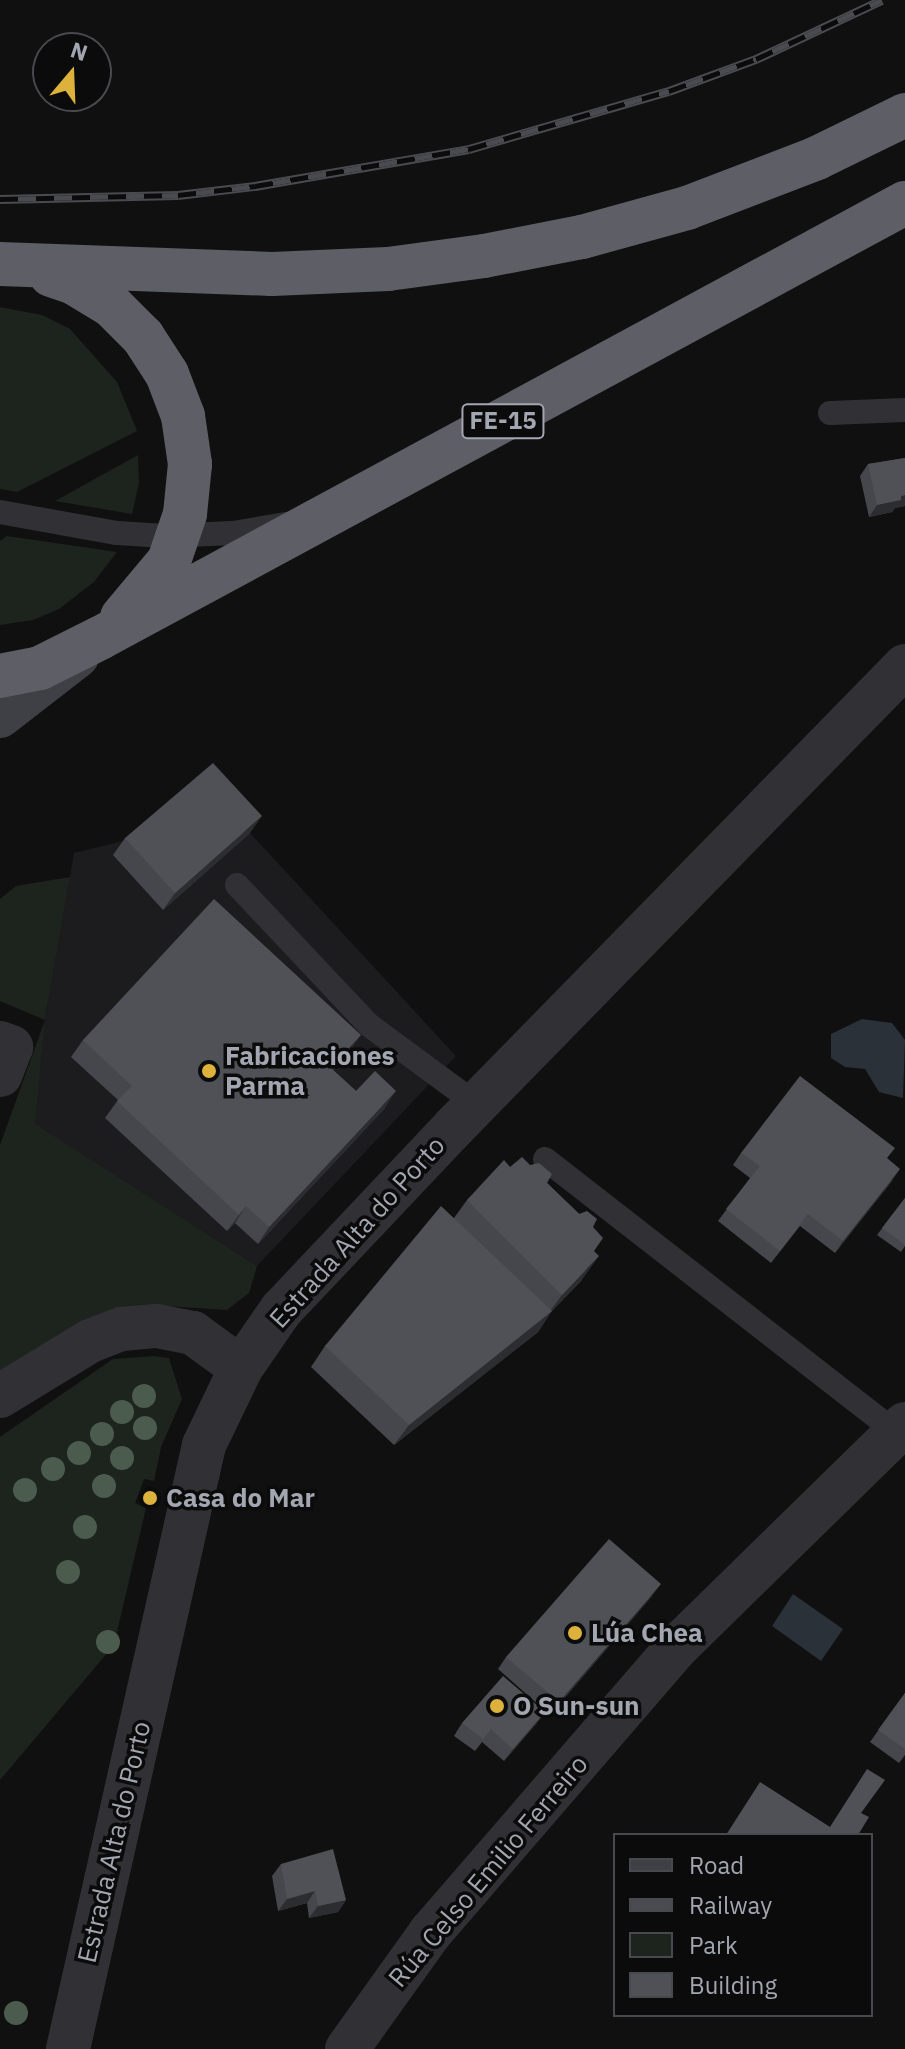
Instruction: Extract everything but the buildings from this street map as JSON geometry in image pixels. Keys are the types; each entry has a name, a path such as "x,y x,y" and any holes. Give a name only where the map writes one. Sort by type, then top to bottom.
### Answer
{"highway":[{"path":"16,266 272,274 388,269 484,256 582,237 687,208 817,158 905,115"},
{"name":"FE-15","path":"100,638 905,203"},
{"path":"0,676 40,668 100,638 137,603 169,561 185,514 190,464 183,416 167,374 143,337 112,306 74,283 16,266"}],"main road":[{"path":"0,716 100,638"}],"street":[{"name":"Estrada Alta do Porto","path":"68,2049 204,1445 241,1368 281,1310 476,1104 905,666"},
{"path":"0,1043 11,1047 0,1075"},
{"path":"0,1396 90,1341 122,1329 157,1326 193,1333 241,1368"},
{"name":"Rúa Celso Emilio Ferreiro","path":"347,2049 430,1933 676,1648 900,1428"}],"lane":[{"path":"830,413 905,410"},
{"path":"0,512 117,533 177,536 233,533 296,522 348,505"},
{"path":"237,885 369,1025 476,1104"},
{"path":"545,1159 900,1428"}],"shaded area":[{"path":"201,780 456,1056 257,1266 34,1124 45,1019 74,853 131,839"},
{"path":"862,1019 892,1023 905,1040 903,1098 879,1092 865,1069 845,1067 831,1058 831,1034"},
{"path":"793,1594 843,1629 821,1661 772,1626"}],"green space":[{"path":"0,307 42,315 70,329 117,382 137,431 17,492 0,489"},
{"path":"138,455 139,483 132,514 55,501"},
{"path":"7,536 117,552 94,582 59,609 33,620 0,625 0,541"},
{"path":"70,877 45,1019 0,1001 0,899 16,886"},
{"path":"45,1020 35,1124 257,1266 249,1293 227,1310 148,1305 0,1375 0,1145"},
{"path":"169,1358 182,1399 161,1447 154,1481 144,1479 135,1503 146,1508 114,1645 0,1780 0,1437 113,1359"}],"railway":[{"path":"0,199 178,195 255,186 469,149 669,91 756,59 882,0"}],"place":[{"name":"Fabricaciones Parma","path":"209,1071"},
{"name":"Casa do Mar","path":"150,1498"},
{"name":"Lúa Chea","path":"575,1633"},
{"name":"O Sun-sun","path":"497,1706"}]}
